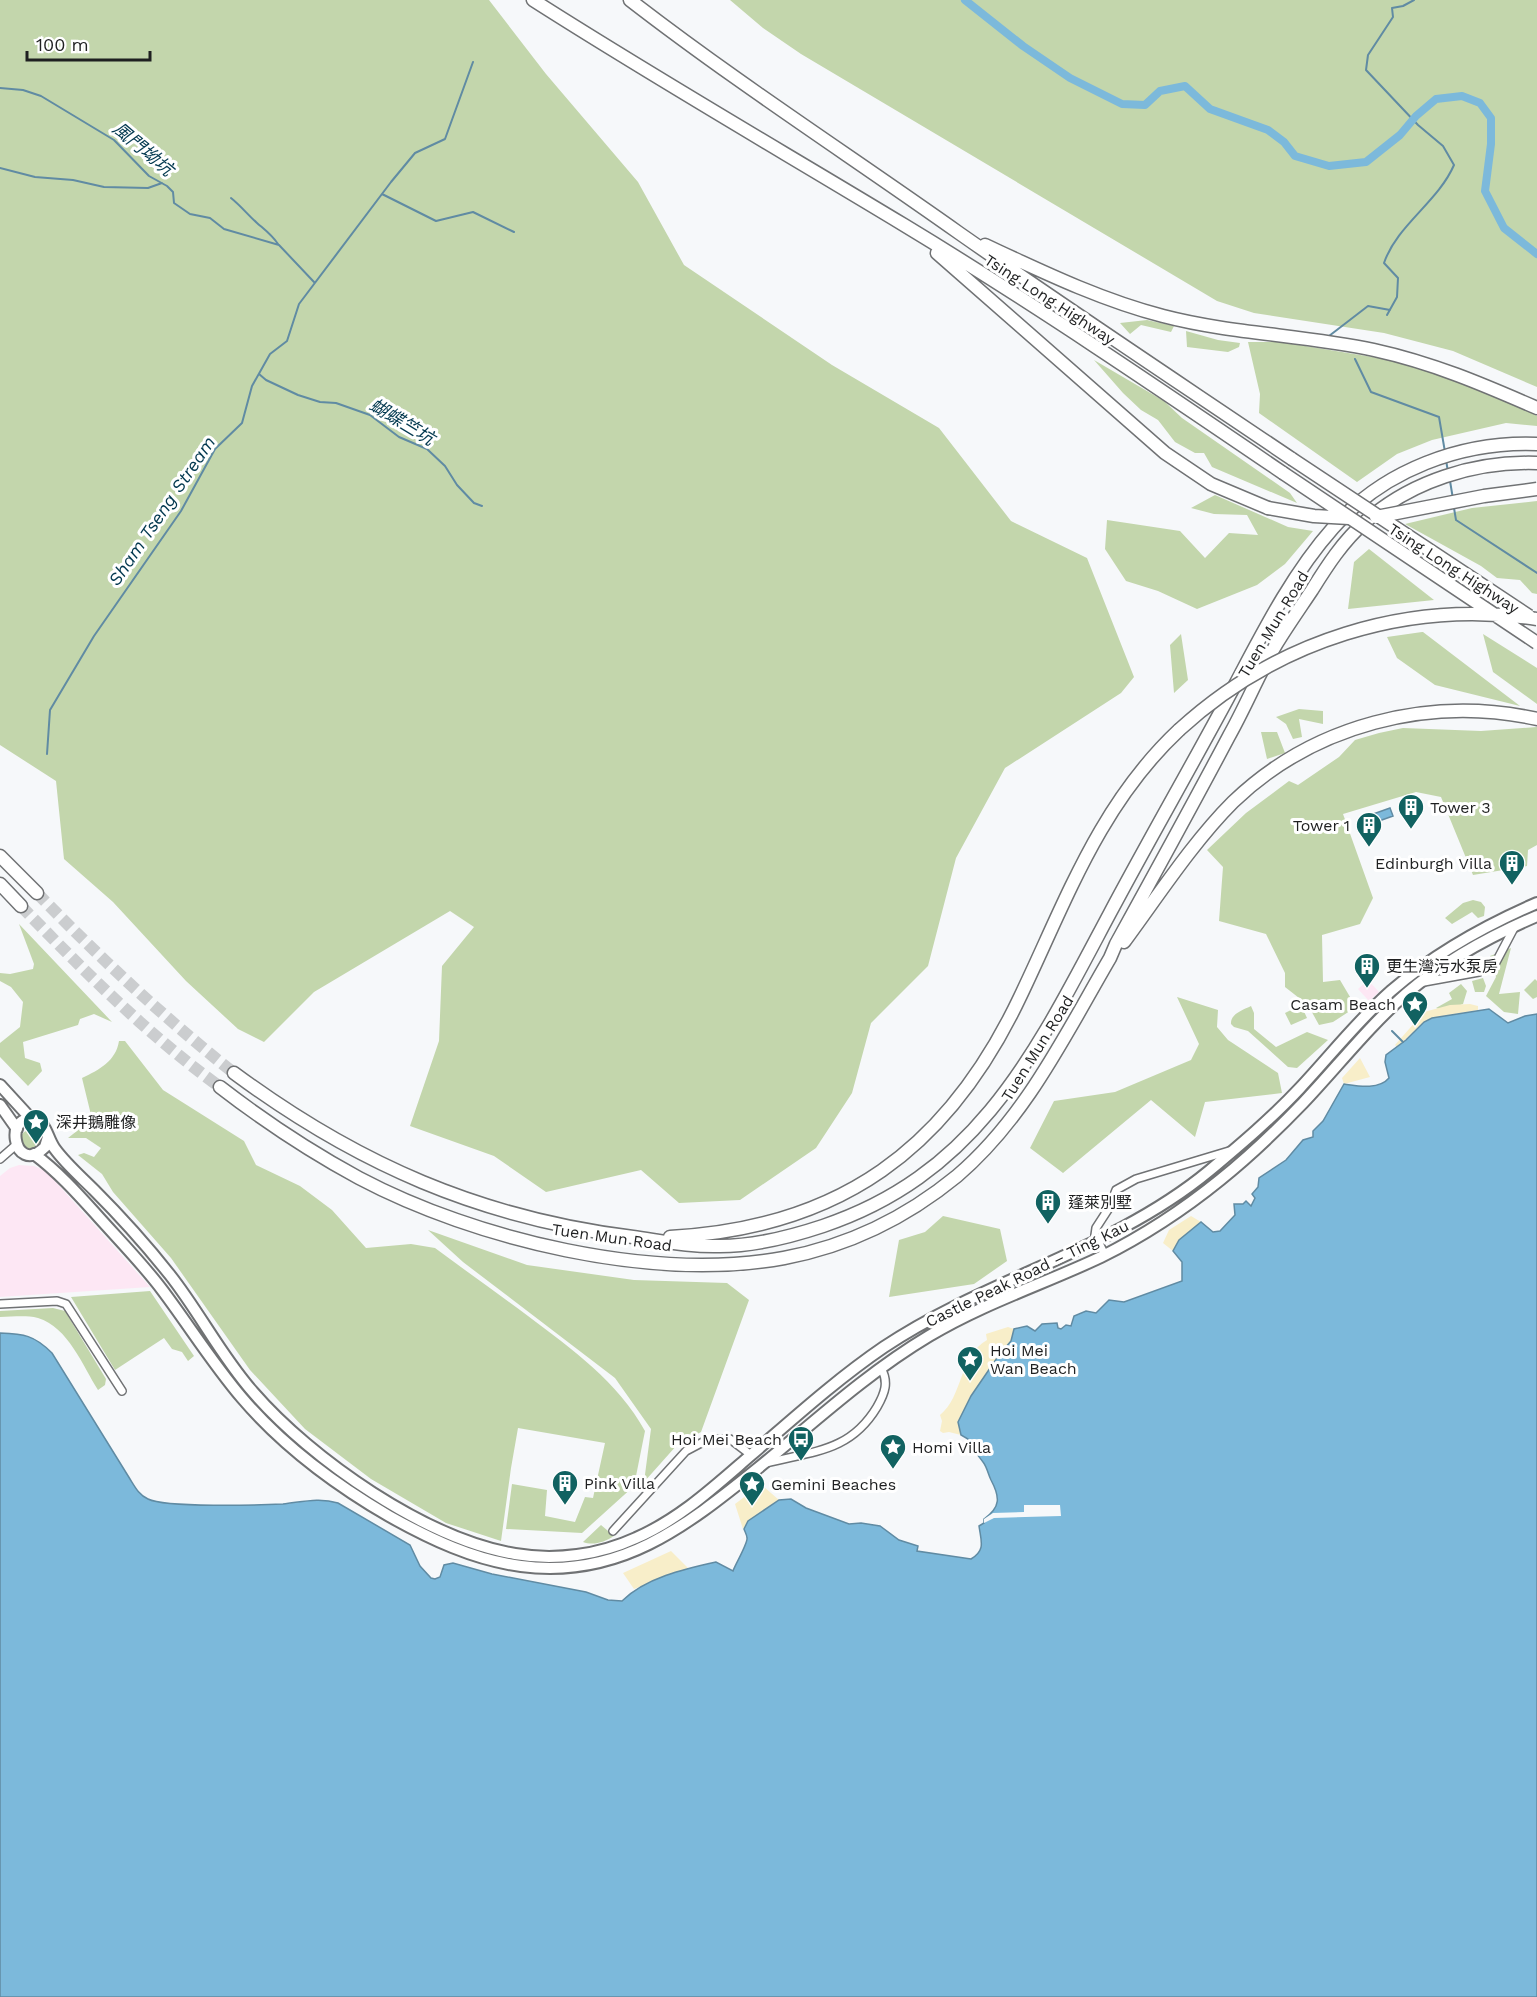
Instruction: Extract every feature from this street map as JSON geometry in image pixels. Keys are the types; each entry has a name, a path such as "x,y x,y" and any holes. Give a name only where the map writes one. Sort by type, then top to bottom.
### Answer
{"highway":[{"name":"Tsing Long Highway","path":"533,0 604,46 1017,296 1537,643"},
{"name":"Tsing Long Highway","path":"630,0 730,76 960,233 1023,279 1537,620"},
{"path":"906,227 1165,453 1210,484 1268,508 1346,519 1374,517 1484,496 1537,489"},
{"path":"960,233 1077,287 1153,313 1208,325 1373,350 1442,368 1537,408"},
{"name":"Tuen Mun Road","path":"234,1073 308,1124 345,1146 419,1181 525,1217 602,1233 674,1243 725,1246 800,1234 861,1212 896,1194 935,1166 969,1136 996,1105 1035,1048 1288,590 1312,553 1350,511 1382,486 1421,465 1460,452 1501,444 1537,444"},
{"name":"Tuen Mun Road","path":"220,1087 263,1119 360,1179 429,1210 480,1227 559,1248 641,1261 706,1264 769,1260 830,1246 872,1229 907,1211 959,1174 987,1147 1026,1101 1110,958 1277,644 1346,541 1365,522 1405,495 1450,474 1487,466 1532,462"},
{"path":"644,1238 694,1235 746,1228 807,1210 837,1198 873,1178 905,1155 929,1133 967,1089 1003,1032 1073,880 1109,815 1138,773 1179,730 1210,704 1252,675 1291,654 1353,630 1394,621 1449,615 1485,614 1537,620"},
{"path":"1110,958 1192,850 1232,803 1269,772 1301,752 1355,728 1412,715 1478,711 1537,719"},
{"path":"0,856 37,893"},
{"path":"0,884 21,906"}],"main road":[{"name":"Castle Peak Road – Ting Kau","path":"48,1137 62,1157 172,1277 228,1361 270,1411 303,1442 342,1472 414,1516 494,1549 531,1556 559,1556 599,1551 632,1540 659,1526 702,1497 868,1359 907,1332 937,1315 1098,1241 1206,1174 1299,1088 1370,1011 1414,972 1472,934 1537,903"},
{"name":"Castle Peak Road – Ting Kau","path":"34,1154 58,1173 138,1261 164,1292 221,1372 260,1418 318,1470 359,1498 406,1525 447,1545 488,1560 524,1567 585,1566 627,1555 656,1542 699,1515 881,1368 914,1345 966,1316 1106,1255 1203,1193 1249,1156 1282,1125 1372,1026 1420,982 1458,956 1537,916"},
{"path":"0,1085 33,1121"},
{"path":"0,1106 17,1129"},
{"path":"33,1121 42,1124 48,1137 45,1147 34,1154 24,1152 16,1145 17,1129 24,1122 33,1121"},
{"path":"868,1359 881,1368"}],"street":[{"path":"1420,982 1479,972 1495,964 1515,926"},
{"path":"0,1159 16,1145"},
{"path":"1106,1255 1095,1235 1096,1228 1109,1208 1116,1190 1136,1179 1234,1149"},
{"path":"0,1304 57,1301 66,1304 122,1391"},
{"path":"763,1464 825,1450 850,1437 866,1424 884,1396 886,1380 881,1368"},
{"path":"613,1531 686,1450 702,1442 730,1439 751,1455"}],"shaded area":[{"name":"更生灣污水泵房","path":"1368,980 1379,992 1369,1001 1358,989"},
{"path":"19,1165 34,1166 46,1171 150,1287 0,1297 0,1176 10,1168"}],"green space":[{"path":"0,0 489,0 546,74 638,182 684,265 832,365 939,428 1011,521 1087,558 1134,677 1121,693 1005,768 956,858 928,966 871,1023 852,1093 816,1148 740,1200 679,1203 641,1170 546,1192 494,1156 410,1126 439,1041 442,966 474,927 450,911 314,992 264,1042 238,1029 186,981 113,902 64,859 56,781 0,745"},
{"path":"730,0 1537,0 1537,387 1453,351 1384,333 1254,313 1217,301 801,54 763,28"},
{"path":"1147,320 1174,326 1171,332 1141,325 1130,334 1120,323"},
{"path":"1186,331 1218,340 1240,343 1239,347 1228,352 1187,347"},
{"path":"1248,342 1281,342 1415,364 1509,398 1537,416 1537,426 1506,423 1432,440 1397,454 1357,482 1259,413 1260,394"},
{"path":"1094,360 1164,401 1182,418 1290,493 1297,503 1212,467 1204,453 1195,453 1175,442 1158,420 1141,410"},
{"path":"1215,495 1288,527 1313,531 1285,564 1257,585 1197,609 1158,591 1126,581 1105,549 1107,520 1180,531 1205,558 1229,533 1258,535 1247,515 1214,514 1191,508"},
{"path":"1537,501 1537,594 1532,593 1520,580 1497,578 1481,566 1405,524 1472,508"},
{"path":"1369,549 1434,600 1348,609 1354,562"},
{"path":"1423,632 1520,706 1435,685 1397,658 1387,637"},
{"path":"1181,634 1188,680 1174,693 1170,645"},
{"path":"1483,634 1537,668 1537,704 1493,672"},
{"path":"1299,709 1323,711 1323,724 1299,719 1302,737 1293,739 1286,724 1276,717"},
{"path":"1537,727 1537,845 1528,850 1527,866 1473,875 1441,797 1416,792 1343,814 1373,898 1360,924 1322,935 1323,982 1340,980 1356,1007 1333,1022 1319,1025 1308,1005 1285,987 1285,973 1266,934 1219,921 1223,867 1207,850 1246,813 1289,781 1298,785 1339,757 1355,740 1403,728 1481,731"},
{"path":"1261,732 1277,732 1285,753 1267,759"},
{"path":"1473,900 1481,902 1485,907 1484,916 1478,918 1472,912 1452,924 1445,918 1463,903"},
{"path":"19,924 112,1022 94,1014 80,1019 78,1025 23,1042 25,1058 40,1063 42,1071 28,1086 0,1057 0,1043 20,1027 23,1002 11,987 0,981 0,973 10,974 33,969 34,964"},
{"path":"1511,948 1499,994 1520,992 1518,1014 1504,1012 1486,996 1496,977 1490,956"},
{"path":"1483,978 1486,986 1484,992 1475,992 1472,981"},
{"path":"1535,979 1537,997 1533,999 1524,990"},
{"path":"1461,984 1467,991 1463,1004 1444,1011 1436,1008 1452,999 1449,993"},
{"path":"1177,997 1218,1010 1217,1027 1228,1040 1278,1073 1282,1093 1205,1102 1195,1137 1151,1100 1063,1173 1030,1148 1054,1101 1115,1092 1191,1060 1199,1044"},
{"path":"1301,1005 1307,1018 1291,1025 1285,1013"},
{"path":"1251,1006 1254,1013 1254,1029 1276,1047 1307,1032 1328,1040 1297,1068 1288,1067 1248,1031 1231,1024 1235,1015"},
{"path":"119,1041 125,1041 163,1090 244,1141 256,1165 300,1186 332,1210 366,1248 411,1244 435,1248 577,1354 622,1397 645,1431 634,1486 582,1533 506,1529 512,1484 547,1490 545,1516 575,1522 585,1497 593,1498 605,1443 518,1428 501,1541 446,1523 371,1479 305,1429 250,1370 171,1258 113,1192 102,1174 78,1155 84,1153 94,1157 101,1148 86,1138 68,1138 92,1119 82,1078 100,1068 110,1059"},
{"path":"30,1130 37,1133 40,1140 37,1147 30,1150 23,1147 20,1140 23,1133"},
{"path":"943,1216 1000,1229 1007,1261 974,1284 889,1297 899,1240 925,1232"},
{"path":"428,1230 527,1265 634,1280 727,1283 749,1300 701,1432 677,1445 644,1482 651,1429 615,1378 463,1262"},
{"path":"150,1291 194,1356 188,1361 182,1352 172,1349 164,1338 115,1370 71,1297"},
{"path":"53,1308 65,1311 106,1379 105,1385 98,1390 74,1348 49,1323 33,1317 0,1317 0,1311"},
{"path":"601,1525 614,1536 599,1543 583,1542"}],"sand":[{"name":"Casam Beach","path":"1450,1005 1478,1006 1478,1010 1432,1018 1424,1022 1397,1047 1395,1045 1424,1012"},
{"path":"1360,1058 1370,1077 1344,1084 1342,1078"},
{"path":"1191,1216 1201,1222 1179,1240 1173,1251 1163,1243 1169,1230"},
{"name":"Hoi Mei Wan Beach","path":"1008,1327 1014,1329 1011,1341 971,1396 958,1422 961,1435 943,1433 940,1431 942,1421 940,1415 953,1398 971,1356 987,1340 986,1334"},
{"name":"Gemini Beaches","path":"763,1486 779,1500 748,1521 743,1529 735,1504"},
{"path":"671,1551 688,1568 634,1589 623,1573"}],"water":[{"path":"1390,808 1393,816 1365,826 1362,818"},
{"path":"1489,1009 1508,1023 1537,1014 1537,1997 0,1997 0,1333 28,1337 40,1342 52,1353 134,1485 148,1499 192,1505 331,1501 410,1545 420,1566 431,1578 435,1579 440,1577 444,1565 453,1563 492,1574 586,1592 608,1600 622,1601 653,1580 691,1568 716,1562 733,1571 747,1541 744,1529 748,1521 779,1500 791,1499 806,1508 849,1524 880,1526 899,1540 918,1546 917,1551 971,1559 981,1549 979,1526 994,1510 997,1497 986,1466 968,1439 961,1435 958,1422 971,1396 1011,1341 1014,1329 1027,1326 1035,1331 1042,1324 1057,1323 1058,1328 1061,1329 1066,1325 1071,1326 1074,1316 1086,1311 1096,1313 1109,1300 1124,1302 1182,1281 1182,1262 1173,1251 1179,1240 1201,1222 1213,1232 1220,1231 1235,1215 1234,1204 1243,1204 1246,1201 1251,1206 1255,1198 1252,1194 1258,1187 1259,1178 1286,1160 1303,1140 1313,1137 1313,1131 1323,1121 1344,1084 1374,1086 1385,1082 1389,1078 1385,1062 1386,1055 1424,1022 1432,1018"}],"pier":[{"path":"1024,1505 1060,1505 1061,1516 994,1518 984,1523 984,1519 993,1513 1024,1512"}],"waterway":[{"path":"965,0 1023,46 1070,78 1122,104 1145,105 1160,91 1185,86 1210,109 1268,130 1284,142 1295,156 1329,166 1366,162 1400,135 1416,116 1436,99 1462,96 1480,103 1491,118 1491,144 1485,191 1504,228 1537,254"},
{"path":"1387,315 1397,297 1398,278 1384,263 1390,249 1438,191 1454,165 1443,146 1418,125 1366,70 1368,55 1393,17 1392,8 1403,6 1414,0"},
{"name":"Sham Tseng Stream","path":"47,754 50,710 94,636 181,511 215,449 242,423 252,386 270,354 287,341 299,304 415,153 445,139 473,62"},
{"name":"風門坳坑","path":"0,88 23,90 41,96 114,140 149,176 173,192 174,203 190,214 210,218 224,229 279,245 314,282"},
{"path":"0,168 35,177 73,180 104,187 148,188 162,183"},
{"path":"382,194 436,221 473,212 514,232"},
{"path":"231,198 278,244"},
{"path":"1329,336 1368,306 1390,310"},
{"path":"1355,359 1371,392 1439,417 1445,452"},
{"name":"蝴蝶竺坑","path":"259,374 266,380 298,395 320,402 336,403 370,415 399,437 427,449 445,466 457,485 474,503 482,506"},
{"path":"1446,460 1448,472"},
{"path":"1450,481 1453,499"},
{"path":"1454,508 1456,520 1537,573"},
{"path":"1392,1031 1403,1042"}],"tunnel":[{"path":"37,893 132,986 234,1073"},
{"path":"21,906 92,978 142,1024 220,1087"}],"place":[{"name":"Tower 3","path":"1411,830"},
{"name":"Tower 1","path":"1369,848"},
{"name":"Edinburgh Villa","path":"1512,886"},
{"name":"更生灣污水泵房","path":"1367,989"},
{"name":"Casam Beach","path":"1415,1027"},
{"name":"深井鵝雕像","path":"36,1145"},
{"name":"蓬萊別墅","path":"1048,1225"},
{"name":"Hoi Mei Wan Beach","path":"970,1382"},
{"name":"Hoi Mei Beach","path":"801,1462"},
{"name":"Homi Villa","path":"893,1470"},
{"name":"Pink Villa","path":"565,1506"},
{"name":"Gemini Beaches","path":"752,1507"}]}
